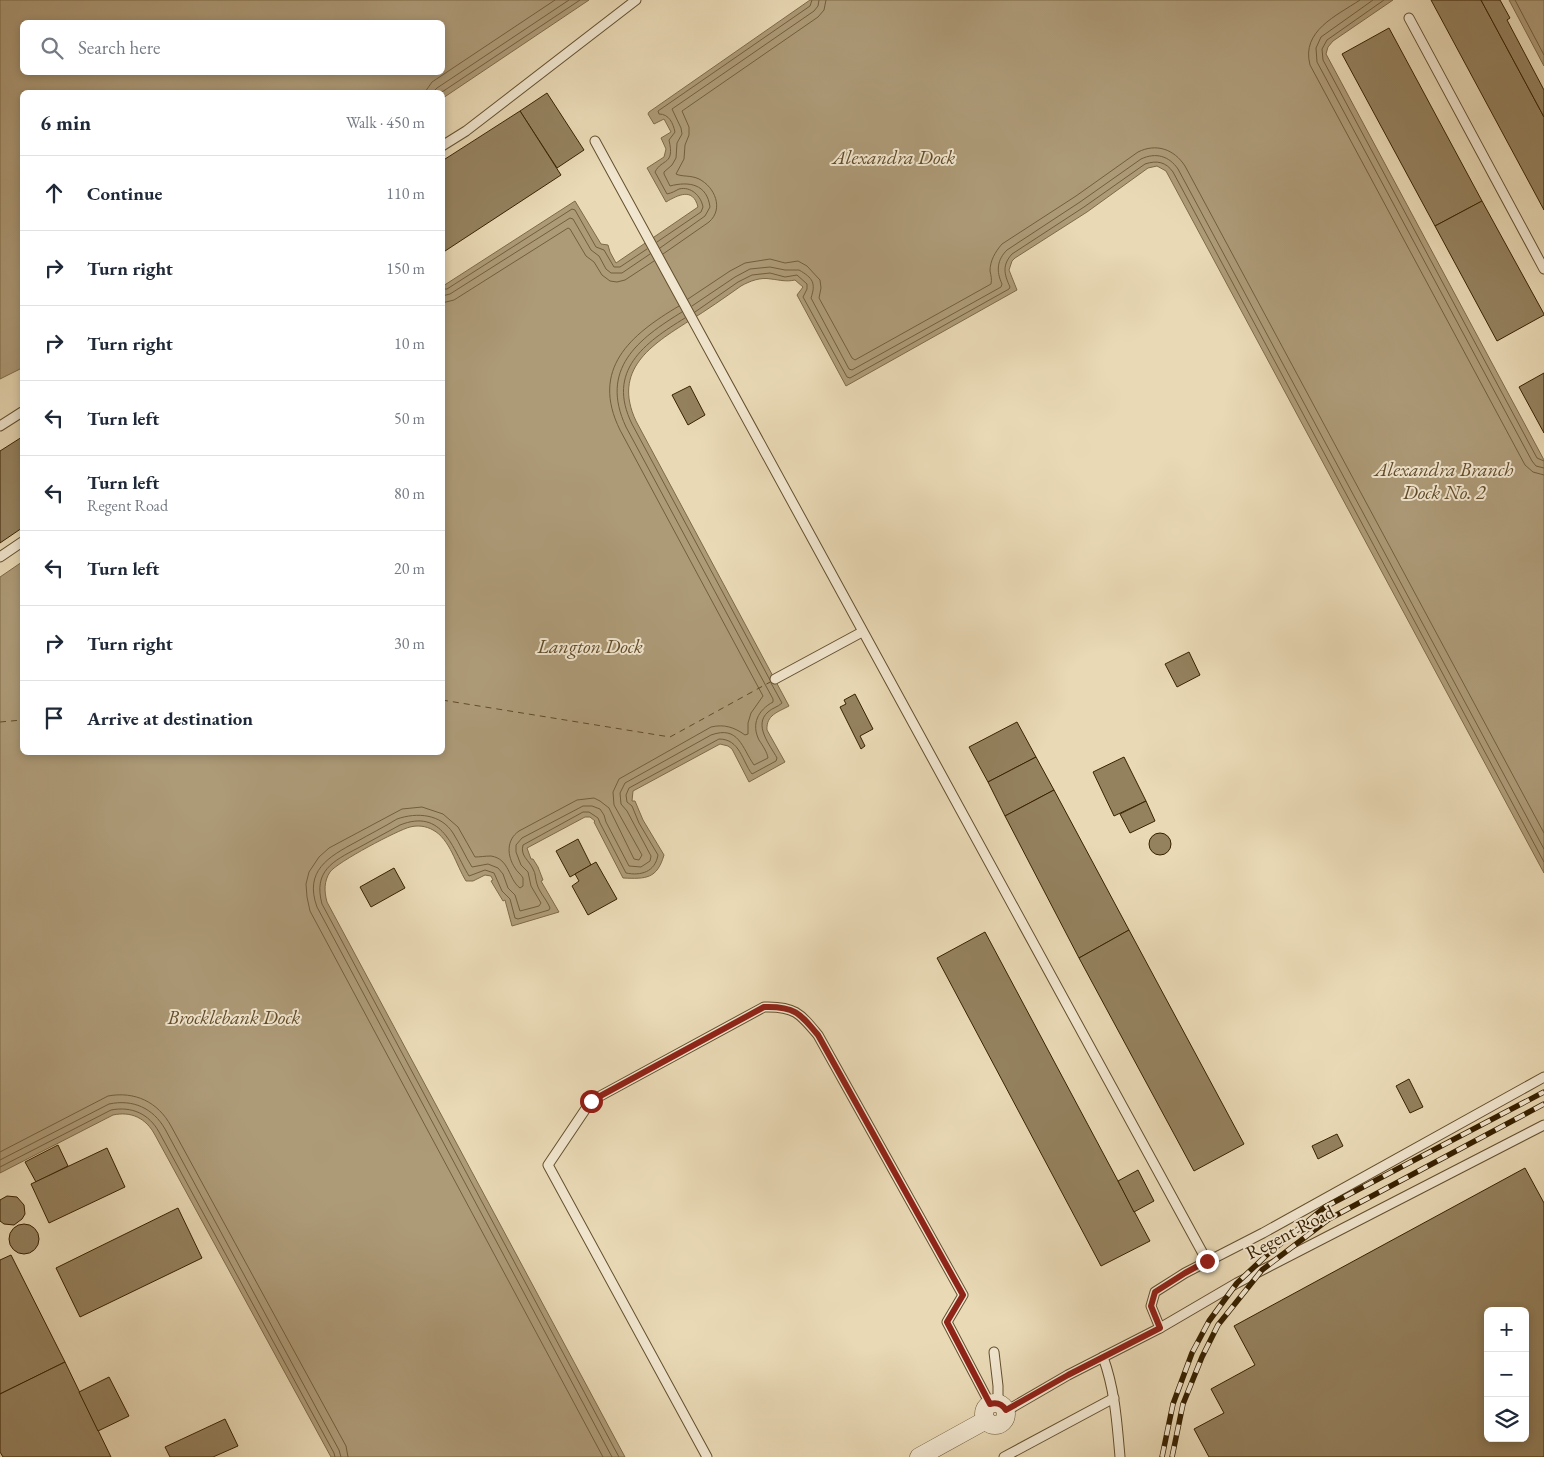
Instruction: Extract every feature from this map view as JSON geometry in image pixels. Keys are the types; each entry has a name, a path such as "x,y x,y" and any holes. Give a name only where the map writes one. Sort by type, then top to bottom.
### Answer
{"street":[{"name":"Regent Road","path":"919,1457 995,1410"}],"lane":[{"path":"445,144 466,131 636,0"},
{"path":"1409,18 1544,270"},
{"path":"595,140 1207,1261"},
{"path":"0,426 20,413"},
{"path":"0,556 20,543"},
{"path":"775,679 862,632"},
{"path":"706,1457 548,1165 591,1101 764,1007 781,1006 801,1014 818,1035 963,1295 947,1322 995,1410"},
{"path":"1160,1328 1151,1306 1155,1292 1185,1273 1263,1234 1544,1077"},
{"name":"Regent Road","path":"995,1410 1103,1358 1160,1328 1237,1283 1544,1125"},
{"path":"994,1352 998,1386 995,1410"},
{"path":"1103,1358 1111,1378 1120,1457"},
{"path":"1004,1457 1114,1398"}],"water":[{"path":"0,0 589,0 445,97 445,90 20,90 20,369 0,379"},
{"path":"810,0 1393,0 1333,41 1328,47 1326,54 1544,460 1544,873 1166,171 1157,166 1148,168 1087,212 1015,258 1009,270 1017,290 846,386 797,295 803,287 795,280 763,279 744,284 675,330 649,350 639,361 632,373 629,387 630,403 636,421 789,706 771,717 767,725 767,730 785,762 749,782 732,749 720,744 633,791 632,801 635,801 643,820 664,855 658,869 649,876 623,878 595,821 590,817 585,817 527,848 531,859 533,859 538,867 543,880 541,881 559,912 512,926 505,900 503,901 491,881 493,880 491,876 485,875 473,881 466,881 444,840 439,834 425,827 413,826 403,829 355,854 330,872 325,886 327,902 625,1457 331,1457 155,1135 143,1120 126,1114 113,1115 0,1173 0,577 20,563 20,755 445,755 445,285 575,201 601,244 608,245 616,263 698,207 693,197 685,194 666,202 647,168 664,157 666,149 661,138 671,132 664,119 654,124 648,114"},
{"path":"1509,0 1544,0 1544,66"}],"building":[{"path":"1431,0 1481,0 1544,117 1544,210"},
{"path":"1481,0 1500,0 1510,18 1507,20 1544,90 1544,117"},
{"path":"1389,28 1482,201 1435,226 1342,54"},
{"path":"547,93 584,150 557,168 520,111"},
{"path":"520,111 561,175 445,251 445,159"},
{"path":"1482,201 1544,314 1497,341 1435,226"},
{"path":"1544,373 1544,433 1519,387"},
{"path":"690,386 705,415 688,425 672,395"},
{"path":"20,438 20,529 0,543 0,451"},
{"path":"1189,652 1200,675 1177,687 1165,664"},
{"path":"855,694 873,729 860,736 865,746 861,749 840,707 846,704 844,700"},
{"path":"1017,722 1036,757 988,782 969,747"},
{"path":"1036,757 1054,790 1005,816 988,782"},
{"path":"1124,757 1146,801 1114,816 1093,772"},
{"path":"1054,790 1129,930 1079,958 1005,816"},
{"path":"1146,801 1155,821 1130,833 1120,814"},
{"path":"1160,833 1168,836 1171,844 1168,852 1160,855 1152,852 1149,844 1152,836"},
{"path":"578,839 591,865 570,877 556,851"},
{"path":"596,862 617,899 588,915 572,886 579,881 575,874"},
{"path":"394,868 405,888 371,907 360,887"},
{"path":"1129,930 1244,1144 1194,1171 1079,958"},
{"path":"985,932 1150,1241 1101,1266 937,958"},
{"path":"1409,1079 1423,1107 1410,1113 1396,1086"},
{"path":"1337,1134 1343,1146 1318,1159 1312,1146"},
{"path":"58,1145 68,1166 36,1182 25,1162"},
{"path":"107,1148 125,1187 49,1223 31,1184"},
{"path":"1525,1168 1544,1203 1544,1457 1209,1457 1194,1429 1224,1413 1211,1389 1255,1365 1234,1326"},
{"path":"1138,1170 1154,1201 1134,1212 1118,1181"},
{"path":"7,1196 17,1197 24,1205 25,1214 14,1225 4,1224 0,1221 0,1200"},
{"path":"178,1208 202,1258 80,1317 56,1268"},
{"path":"24,1224 35,1228 39,1239 35,1250 24,1254 13,1250 9,1239 13,1228"},
{"path":"11,1255 65,1362 0,1394 0,1260"},
{"path":"65,1362 111,1457 3,1457 0,1452 0,1394"},
{"path":"109,1377 129,1416 98,1431 79,1392"},
{"path":"225,1419 238,1446 213,1457 170,1457 165,1447"}],"ferry route":[{"path":"445,700 670,737 772,681"},
{"path":"0,722 20,720"}],"railway":[{"path":"1162,1457 1173,1404 1192,1353 1209,1321 1237,1283 1269,1253 1325,1207 1544,1092"},
{"path":"1172,1457 1183,1404 1202,1357 1218,1325 1262,1270 1329,1219 1544,1104"}],"route":[{"path":"591,1101 764,1007 781,1006 801,1014 818,1035 963,1295 947,1322 990,1404 998,1403 1006,1410 1068,1375 1160,1328 1151,1306 1155,1292 1207,1261"}],"water label":[{"name":"Alexandra Dock","path":"894,157"},
{"name":"Alexandra Branch Dock No. 2","path":"1444,480"},
{"name":"Langton Dock","path":"590,646"},
{"name":"Brocklebank Dock","path":"234,1017"}]}
